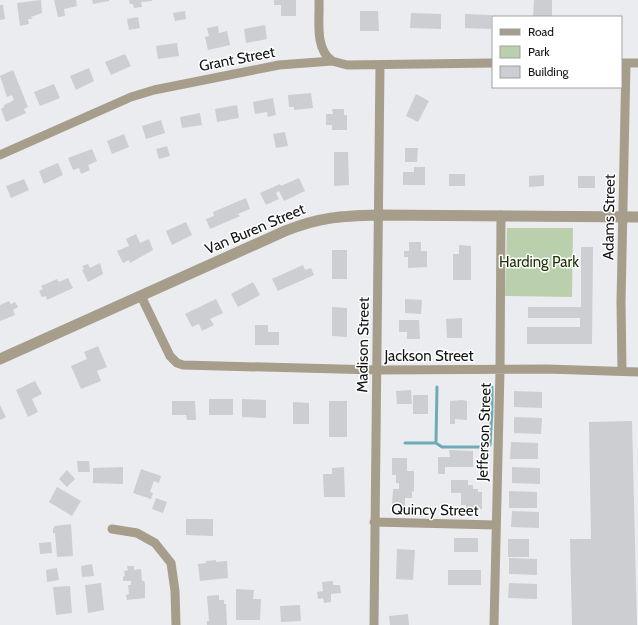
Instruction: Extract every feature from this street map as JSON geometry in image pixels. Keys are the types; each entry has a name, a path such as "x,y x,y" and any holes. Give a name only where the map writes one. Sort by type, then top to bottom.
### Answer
{"street":[{"path":"319,0 320,44 323,52 332,61"},
{"name":"Grant Street","path":"0,155 131,97 154,90 279,65 332,61 347,65 492,63"},
{"path":"624,63 638,63"},
{"name":"Adams Street","path":"622,371 624,63"},
{"name":"Madison Street","path":"374,625 380,65"},
{"name":"Van Buren Street","path":"0,359 303,224 318,219 378,216 501,215 638,217"},
{"name":"Jefferson Street","path":"494,625 500,370 501,215"},
{"name":"Jackson Street","path":"141,296 170,356 177,363 182,365 377,370 638,372"},
{"name":"Quincy Street","path":"374,522 496,525"},
{"path":"112,529 137,533 155,543 171,563 175,592 176,625"}],"green space":[{"name":"Harding Park","path":"507,228 573,228 572,297 505,296"}],"building":[{"path":"41,0 42,13 31,17 32,19 28,19 29,24 20,26 17,3"},
{"path":"54,0 76,0 77,6 64,9 65,16 58,17"},
{"path":"92,0 109,0 109,1 93,4"},
{"path":"129,0 152,1 141,2 142,7 134,8 133,4 130,4"},
{"path":"274,0 296,0 296,16 281,16 281,5 274,5"},
{"path":"534,0 552,0 552,16 533,16"},
{"path":"0,5 3,5 5,19 0,20"},
{"path":"185,11 186,19 175,21 173,13"},
{"path":"360,11 378,11 379,31 360,31"},
{"path":"411,13 441,14 441,29 410,28"},
{"path":"465,14 491,15 491,29 465,28"},
{"path":"138,17 140,28 129,30 127,19"},
{"path":"265,25 267,39 246,43 244,29"},
{"path":"218,26 219,33 227,31 230,45 208,50 205,37 209,36 207,28"},
{"path":"177,43 179,56 158,59 156,46"},
{"path":"125,54 131,66 111,75 105,62"},
{"path":"89,68 94,81 76,90 70,76"},
{"path":"13,70 28,107 24,109 26,113 6,122 1,109 4,105 14,100 12,95 7,97 0,76"},
{"path":"54,84 60,98 40,106 34,92"},
{"path":"311,93 313,108 294,110 294,107 289,107 288,95"},
{"path":"416,94 429,101 418,122 406,116"},
{"path":"273,98 276,115 268,117 267,112 255,114 253,102"},
{"path":"237,105 239,118 217,122 215,109"},
{"path":"332,109 344,109 344,115 347,115 347,130 332,130 332,125 326,125 326,114 333,114"},
{"path":"200,113 202,125 182,128 180,117"},
{"path":"161,120 165,133 146,139 142,126"},
{"path":"285,132 288,146 276,148 273,134"},
{"path":"124,134 129,147 112,154 107,141"},
{"path":"167,146 170,156 159,159 156,149"},
{"path":"405,148 418,148 417,162 405,162"},
{"path":"92,149 97,161 88,165 90,170 81,174 79,168 73,170 68,158"},
{"path":"334,152 348,152 349,185 334,186"},
{"path":"58,163 63,175 44,184 39,171"},
{"path":"414,167 425,167 425,185 403,185 403,172 414,172"},
{"path":"449,174 465,174 465,186 449,186"},
{"path":"544,175 544,186 529,187 529,176"},
{"path":"578,176 595,176 595,188 578,188"},
{"path":"299,178 305,191 284,201 279,191 276,193 279,199 266,205 260,193 280,184 281,186"},
{"path":"24,179 29,190 11,198 6,186"},
{"path":"246,198 250,209 238,214 240,216 210,229 206,219 214,216 213,212"},
{"path":"186,222 192,235 172,245 166,231"},
{"path":"136,234 140,243 149,239 153,250 130,263 129,260 123,263 117,251 129,246 126,239"},
{"path":"409,242 421,242 421,251 427,251 427,267 408,268 408,257 404,257 404,251 409,251"},
{"path":"459,245 471,246 471,280 453,280 453,254 459,254"},
{"path":"581,247 593,247 592,344 527,344 527,327 580,327 580,318 528,318 528,307 581,307"},
{"path":"332,250 347,250 347,279 332,279"},
{"path":"100,263 103,274 88,282 82,270 84,269 82,266 88,264 90,268"},
{"path":"303,265 305,270 311,268 314,275 278,291 272,279"},
{"path":"68,278 73,288 47,300 46,296 42,297 39,291 43,289 41,286 57,279 59,282"},
{"path":"253,282 260,295 238,307 231,294"},
{"path":"216,299 223,313 210,319 214,325 202,331 199,324 192,327 185,314"},
{"path":"405,299 422,300 421,314 405,313"},
{"path":"9,301 11,304 15,302 18,307 13,310 15,315 0,321 0,305"},
{"path":"332,307 347,308 347,337 332,336"},
{"path":"462,318 462,338 447,338 446,319"},
{"path":"399,320 419,320 420,339 407,339 407,332 399,332"},
{"path":"255,325 268,325 268,332 279,332 279,345 255,345"},
{"path":"98,346 107,367 97,371 101,381 81,389 71,366 87,359 84,352"},
{"path":"35,381 42,394 32,399 38,412 28,417 16,390"},
{"path":"411,390 412,404 397,404 396,391"},
{"path":"514,391 542,392 542,408 514,407"},
{"path":"413,395 428,395 428,414 413,414"},
{"path":"209,399 233,399 233,415 209,415"},
{"path":"242,399 266,400 266,418 242,417"},
{"path":"172,401 195,401 196,420 187,420 186,415 172,415"},
{"path":"329,401 347,401 347,437 329,437"},
{"path":"450,401 467,401 467,420 455,419 455,424 450,424"},
{"path":"293,402 309,403 309,424 293,424"},
{"path":"0,405 6,417 0,420"},
{"path":"514,417 542,418 541,434 514,433"},
{"path":"632,421 637,625 572,625 570,539 591,539 589,422"},
{"path":"511,442 538,443 538,459 510,459"},
{"path":"449,450 473,451 473,467 445,467 445,474 438,474 438,457 450,457"},
{"path":"392,458 407,458 407,471 414,471 414,492 412,491 412,498 405,498 405,506 392,506 393,489 399,489 399,483 396,483 396,475 392,475"},
{"path":"77,461 89,461 90,472 78,472"},
{"path":"123,467 123,484 93,483 93,468"},
{"path":"344,467 345,497 324,497 323,474 332,474 332,468"},
{"path":"512,467 540,468 540,484 512,483"},
{"path":"141,469 161,476 159,483 154,481 150,492 153,493 151,499 133,493"},
{"path":"67,470 75,479 67,487 59,479"},
{"path":"451,480 468,480 468,485 473,485 473,489 478,489 478,492 482,492 482,509 466,509 466,505 461,505 461,493 451,493"},
{"path":"57,487 81,501 72,516 49,502"},
{"path":"509,491 537,492 537,508 509,508"},
{"path":"156,498 167,502 163,513 152,509"},
{"path":"512,511 539,512 539,528 511,527"},
{"path":"186,519 213,519 213,536 186,535"},
{"path":"71,524 73,556 57,557 55,533 53,533 53,528 54,526"},
{"path":"454,538 478,538 478,552 454,552"},
{"path":"508,539 529,539 529,557 508,557"},
{"path":"51,542 52,553 40,554 39,543"},
{"path":"397,549 415,550 413,580 396,579"},
{"path":"509,558 537,559 537,575 509,574"},
{"path":"216,560 216,562 227,561 228,578 200,581 198,564"},
{"path":"92,564 94,576 82,577 81,566"},
{"path":"127,566 134,566 134,570 141,569 142,581 144,581 145,584 145,598 127,600 126,595 129,594 128,585 131,585 131,581 123,581 123,577 125,576 124,571 128,570"},
{"path":"57,568 59,580 47,582 46,570"},
{"path":"448,570 481,570 481,585 448,585"},
{"path":"333,581 333,585 340,585 341,593 331,594 331,602 324,603 323,598 318,599 317,592 323,591 322,582"},
{"path":"101,583 104,610 88,613 85,585"},
{"path":"509,583 537,584 537,599 508,598"},
{"path":"70,586 72,613 56,615 53,587"},
{"path":"236,589 254,590 253,599 261,599 260,620 236,620"},
{"path":"219,595 219,600 224,600 224,604 226,604 227,625 207,625 207,621 209,621 207,596"},
{"path":"300,605 301,621 281,622 280,606"},
{"path":"408,614 409,625 390,625 389,616"}],"waterway":[{"path":"436,441 437,387"},
{"path":"492,387 492,408"},
{"path":"490,445 492,410"},
{"path":"405,443 436,443 442,447 485,447"}]}
